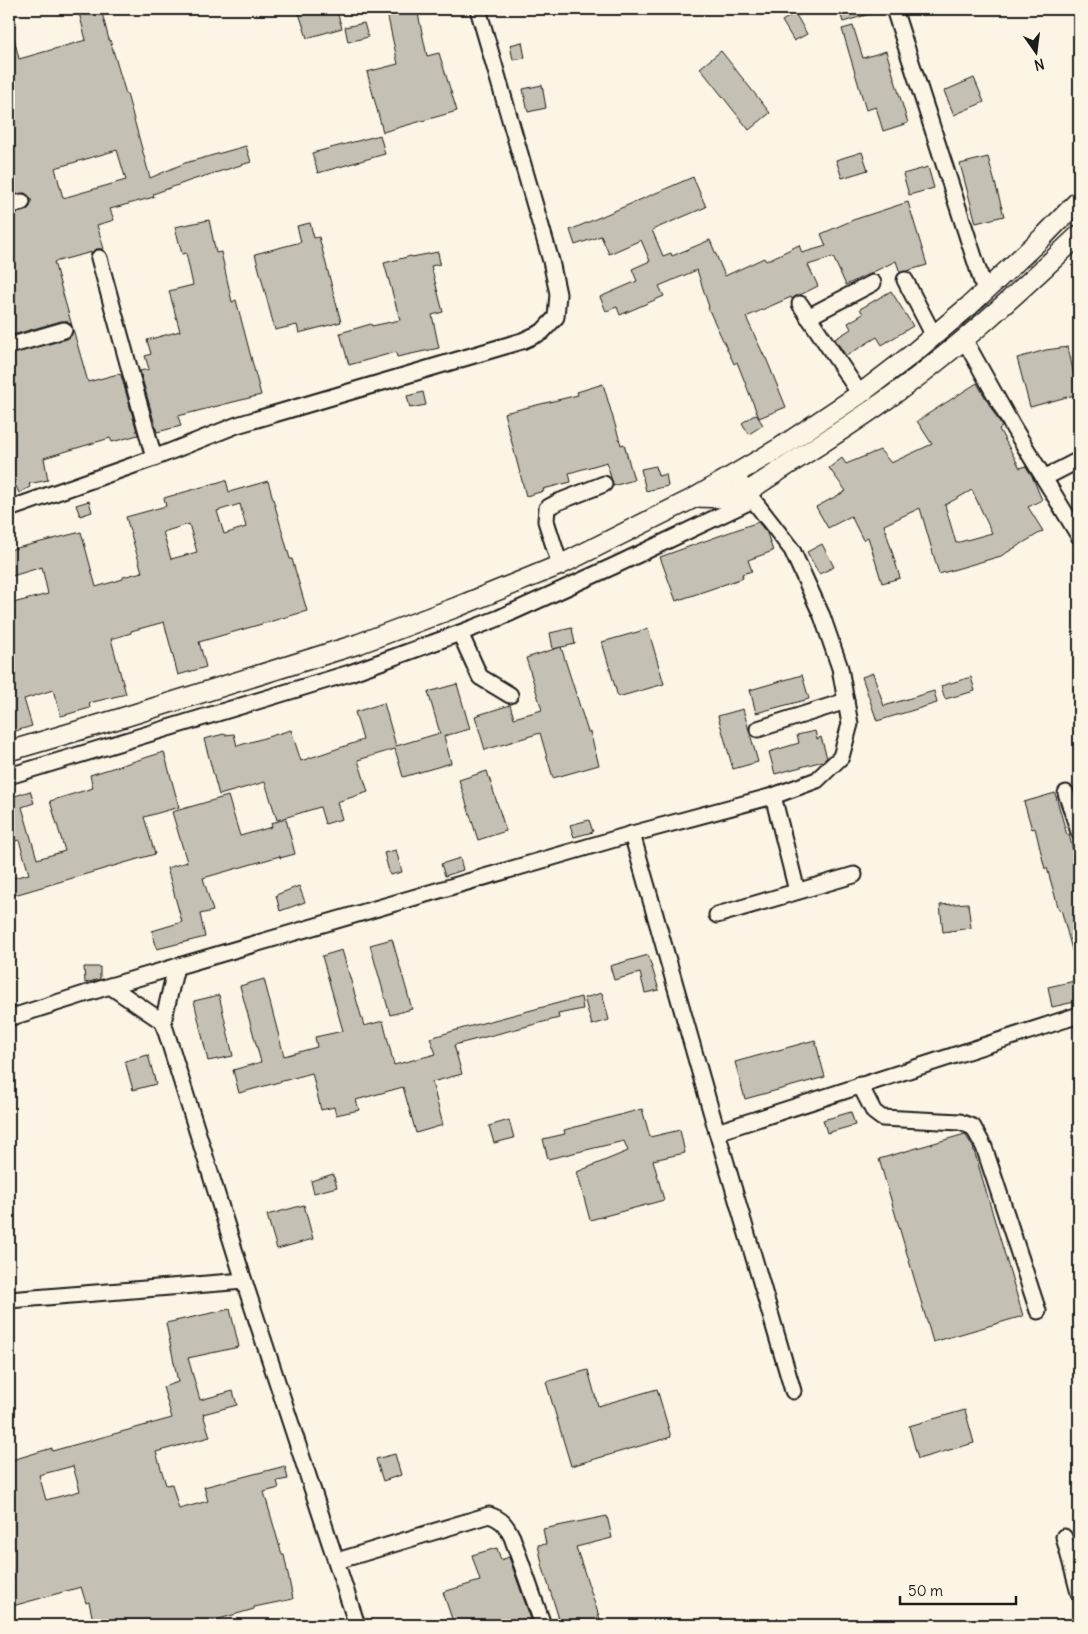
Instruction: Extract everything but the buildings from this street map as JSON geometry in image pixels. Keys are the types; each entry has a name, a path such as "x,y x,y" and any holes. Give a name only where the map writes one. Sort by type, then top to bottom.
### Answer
{"main road":[{"path":"9,750 118,719 358,644 457,608 560,565 696,497 781,448 860,394 911,355 1044,236 1079,200"},
{"path":"696,497 725,498 750,496 884,402 964,340 1079,235"}],"street":[{"path":"9,509 154,458 237,425 522,341 542,332 556,316 558,294 551,261 478,9"},
{"path":"894,9 985,290"},
{"path":"99,258 154,458"},
{"path":"905,280 934,336"},
{"path":"860,394 804,311 873,283"},
{"path":"9,346 64,330"},
{"path":"964,340 1013,427 1079,536"},
{"path":"1044,478 1079,460"},
{"path":"9,1018 110,986 632,834 773,796 818,780 841,756 850,724 837,659 822,616 792,550 750,496 735,473"},
{"path":"560,565 546,521 547,508 604,484"},
{"path":"9,776 350,673 499,618 616,565 750,496"},
{"path":"460,632 480,677 510,695"},
{"path":"758,729 846,701"},
{"path":"1066,793 1079,832"},
{"path":"773,796 797,891"},
{"path":"632,834 793,1391"},
{"path":"717,915 854,874"},
{"path":"176,967 163,1022 244,1281 357,1625"},
{"path":"110,986 163,1022"},
{"path":"717,1132 1079,1015"},
{"path":"860,1085 874,1112 882,1118 960,1122 973,1127 984,1147 1038,1311"},
{"path":"9,1300 244,1281"},
{"path":"337,1561 489,1515 499,1518 508,1528 512,1537 543,1625"},
{"path":"1064,1537 1079,1592"}]}
